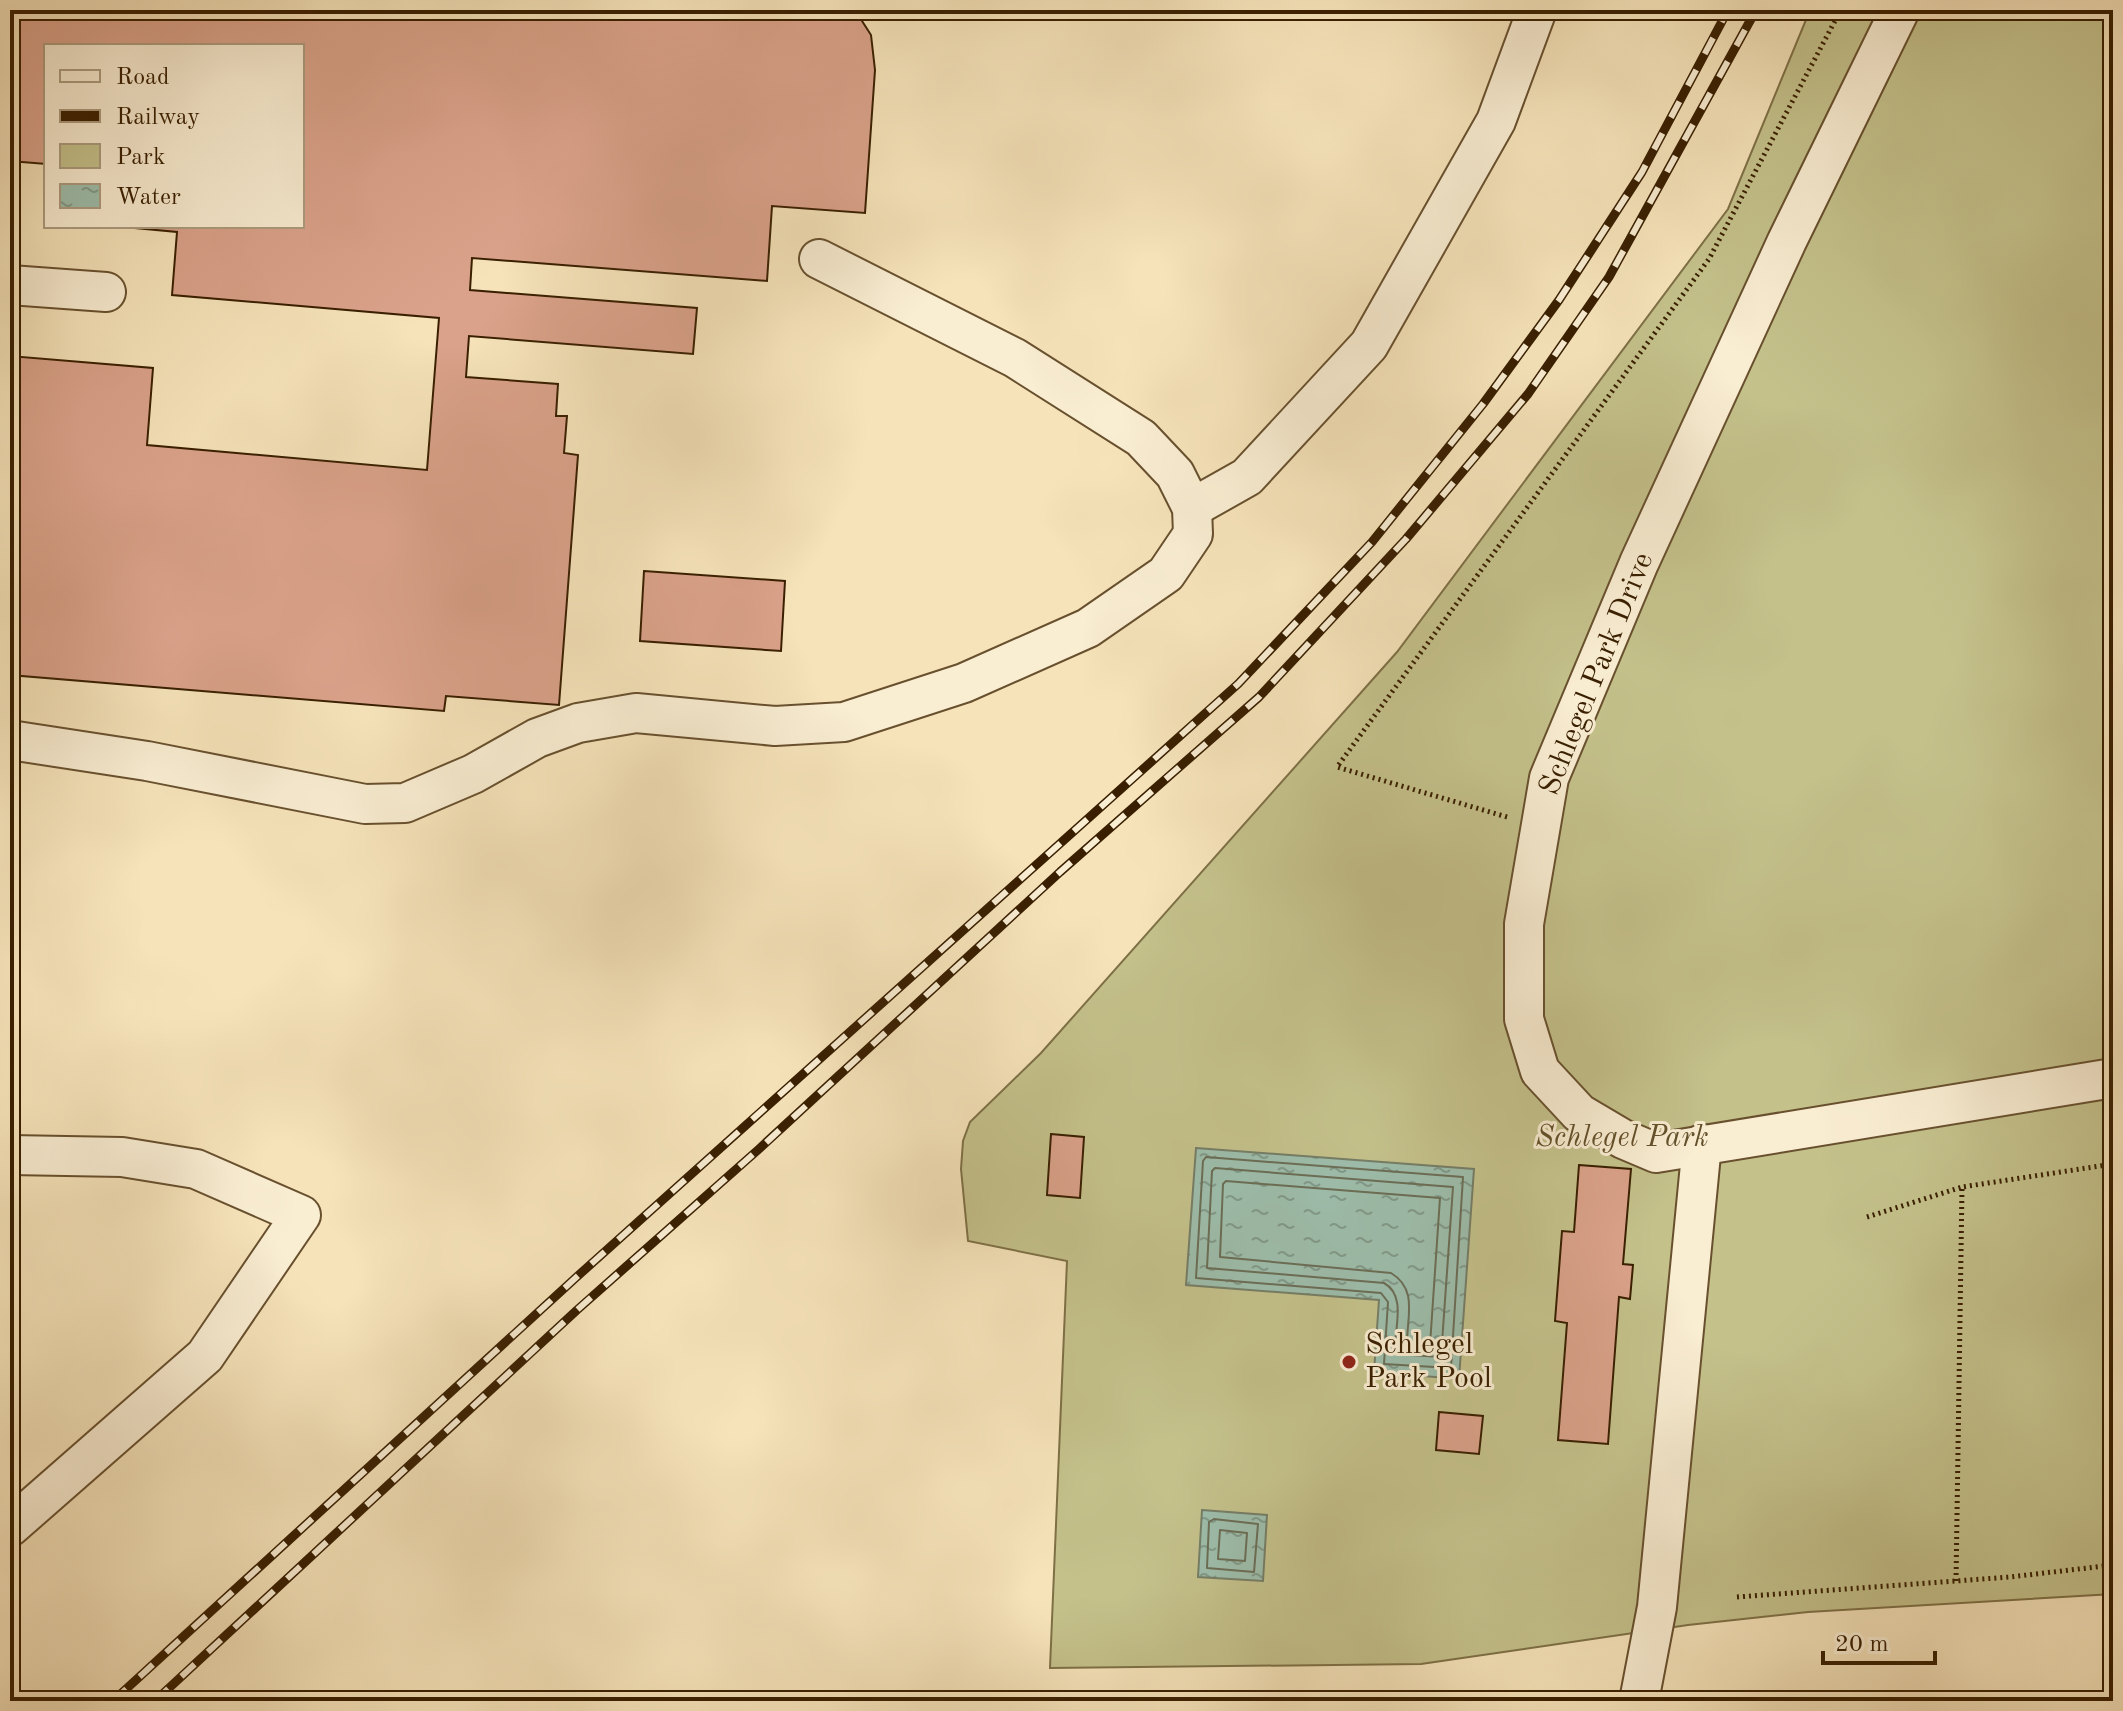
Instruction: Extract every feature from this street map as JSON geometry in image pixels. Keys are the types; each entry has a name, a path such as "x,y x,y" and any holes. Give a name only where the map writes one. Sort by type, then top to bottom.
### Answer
{"street":[{"path":"1192,508 1247,477 1369,345 1496,121 1537,10"},
{"name":"Schlegel Park Drive","path":"1883,11 1787,241 1639,563 1549,778 1524,924 1524,1019 1540,1071 1579,1113 1623,1139 1656,1153 2113,1078"},
{"path":"10,740 147,761 365,804 405,803 473,774 537,738 578,723 636,713 775,726 844,722 964,683 1088,628 1166,574 1193,534 1192,508 1175,474 1141,438 1015,358 819,259"},
{"path":"10,285 106,292"},
{"path":"1639,1701 1657,1607 1702,1144"},
{"path":"10,1155 122,1157 196,1169 301,1215 205,1356 10,1527"}],"path":[{"path":"1541,827 1337,767 1709,259 1837,17 1883,11"},
{"path":"1867,1217 1962,1187 2113,1164"},
{"path":"1956,1581 1962,1187"},
{"path":"1737,1597 2010,1577 2113,1565"}],"green space":[{"name":"Schlegel Park","path":"1810,10 2113,10 2113,1594 1808,1612 1688,1625 1421,1664 1050,1668 1067,1261 968,1241 961,1169 963,1141 970,1122 1041,1053 1397,652 1728,209"}],"water":[{"path":"1196,1148 1474,1169 1459,1379 1374,1372 1379,1300 1186,1285"},
{"path":"1202,1510 1267,1515 1263,1581 1198,1577"}],"building":[{"path":"10,10 855,10 871,35 875,70 865,213 772,206 767,281 472,258 470,290 697,308 693,354 469,336 466,377 558,384 556,416 567,416 564,453 578,455 559,705 446,696 444,711 10,675 10,356 153,368 147,445 427,470 439,318 172,295 177,232 134,228 304,228 304,44 44,44 44,164 10,161"},
{"path":"644,571 785,581 781,651 640,641"},
{"path":"1051,1134 1084,1137 1080,1198 1047,1195"},
{"path":"1579,1165 1631,1169 1623,1264 1633,1265 1630,1299 1619,1297 1608,1444 1558,1440 1567,1323 1555,1321 1562,1231 1574,1232"},
{"path":"1439,1412 1483,1416 1479,1454 1436,1450"}],"railway":[{"path":"113,1701 581,1273 1238,684 1372,542 1483,404 1559,300 1642,172 1728,10"},
{"path":"155,1701 577,1310 759,1149 1060,872 1259,697 1406,539 1528,394 1609,277 1756,10"}],"place":[{"name":"Schlegel Park Pool","path":"1349,1362"}]}
